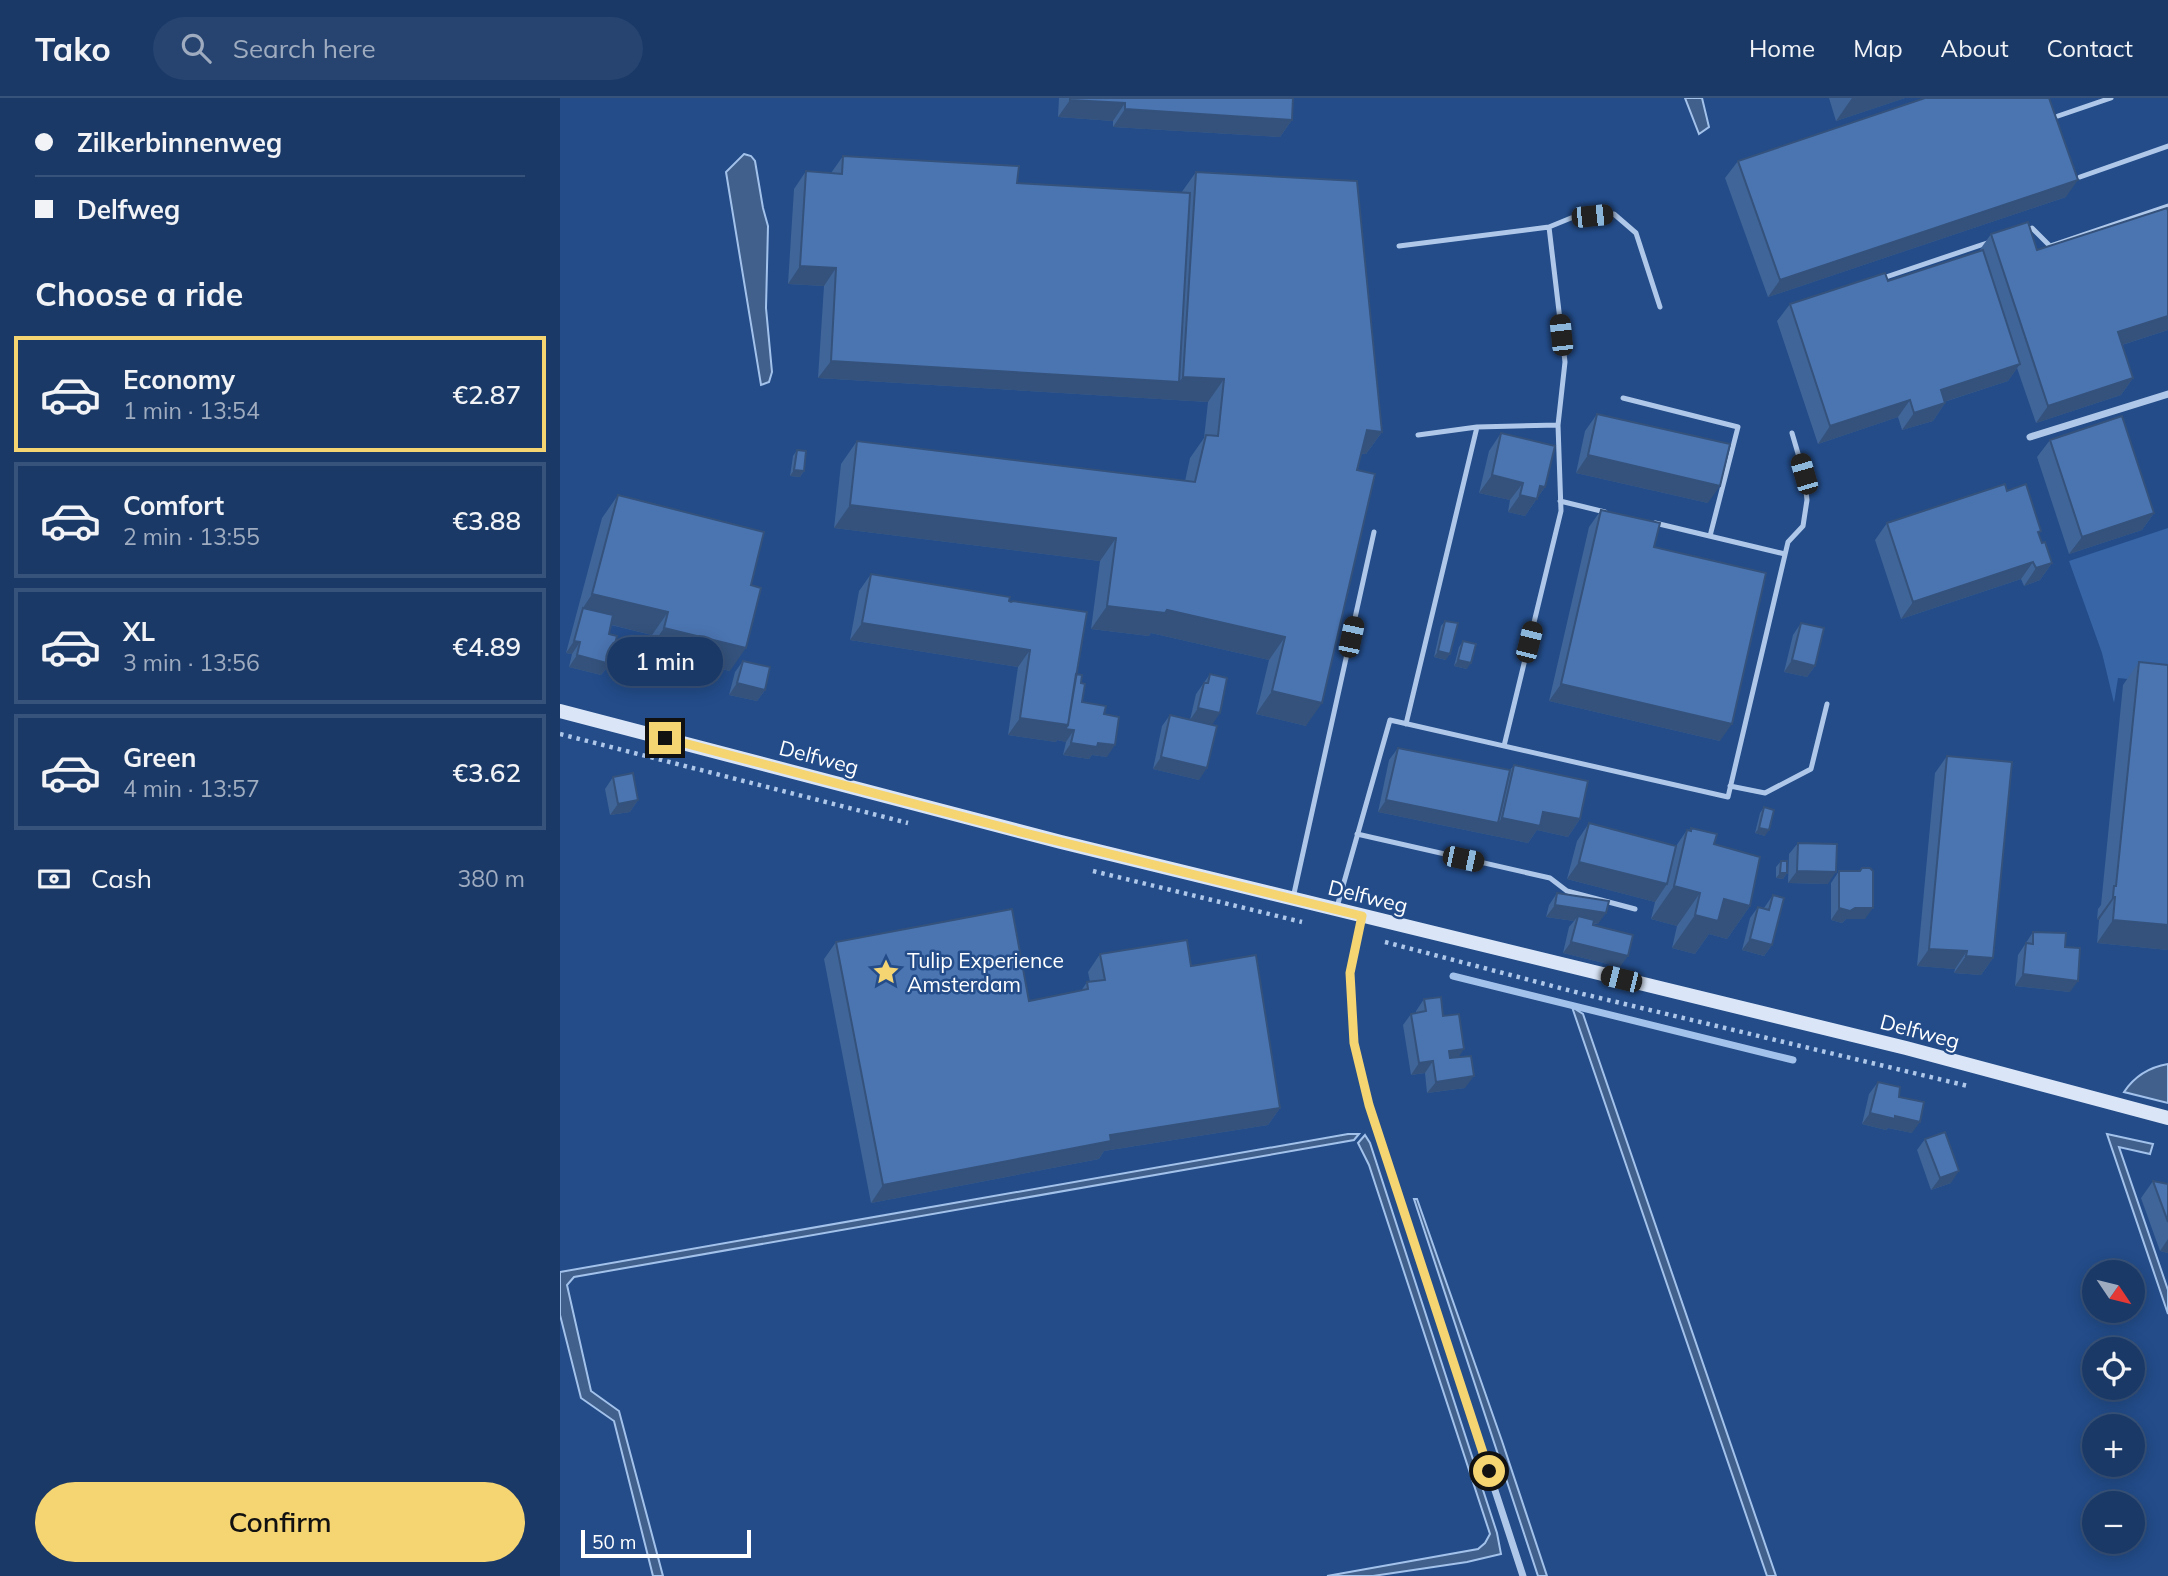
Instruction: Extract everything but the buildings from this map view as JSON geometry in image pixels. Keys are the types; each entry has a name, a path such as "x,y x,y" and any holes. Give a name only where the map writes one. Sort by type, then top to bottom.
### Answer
{"main road":[{"name":"Delfweg","path":"560,710 1011,829 1906,1048 2168,1118"}],"street":[{"path":"2031,437 2168,394"},
{"path":"1362,916 1350,973 1354,1043 1369,1105 1523,1576"}],"lane":[{"path":"2058,116 2111,98"},
{"path":"2080,177 2168,146"},
{"path":"2019,233 2032,229 2050,246 2168,206"},
{"path":"1399,246 1549,228 1570,218 1614,214 1636,233 1660,307"},
{"path":"1503,746 1561,512 1558,425 1564,362 1549,228"},
{"path":"1874,281 1993,242"},
{"path":"1623,398 1738,427 1710,536"},
{"path":"1418,435 1477,427 1558,425"},
{"path":"1406,724 1477,427"},
{"path":"1336,910 1390,720 1728,797 1788,542 1803,526 1807,500 1804,474 1792,432"},
{"path":"1560,501 1615,514"},
{"path":"1642,520 1785,554"},
{"path":"1293,899 1374,532"},
{"path":"1730,786 1765,793 1811,769 1827,704"},
{"path":"1357,834 1550,878 1567,891 1635,909"}],"path":[{"name":"Delfweg","path":"1357,935 1596,997 1969,1086"}],"shaded area":[{"path":"1685,98 1702,98 1709,127 1699,134"},
{"path":"744,154 755,161 768,226 766,308 772,372 769,382 761,385 726,172"},
{"path":"2168,528 2168,683 2118,678 2114,703 2102,653 2069,561"},
{"path":"1572,1007 1583,1014 1776,1576 1767,1576"},
{"path":"2168,1064 2168,1103 2124,1092 2143,1073"},
{"path":"1359,1134 1354,1140 574,1277 567,1285 591,1391 619,1411 663,1576 653,1576 614,1421 581,1398 560,1315 560,1272"},
{"path":"2107,1134 2153,1144 2150,1154 2119,1147 2168,1290 2168,1314"},
{"path":"1365,1135 1370,1143 1497,1533 1501,1554 1467,1562 1373,1576 1327,1576 1478,1549 1490,1534 1369,1165 1358,1143"},
{"path":"1414,1199 1417,1199 1547,1576 1538,1576"}],"waterway":[{"path":"1453,976 1793,1060"}],"place":[{"name":"Tulip Experience Amsterdam","path":"886,972"}],"route":[{"path":"665,738 1017,831 1362,916 1350,973 1354,1043 1369,1105 1489,1471"}]}
